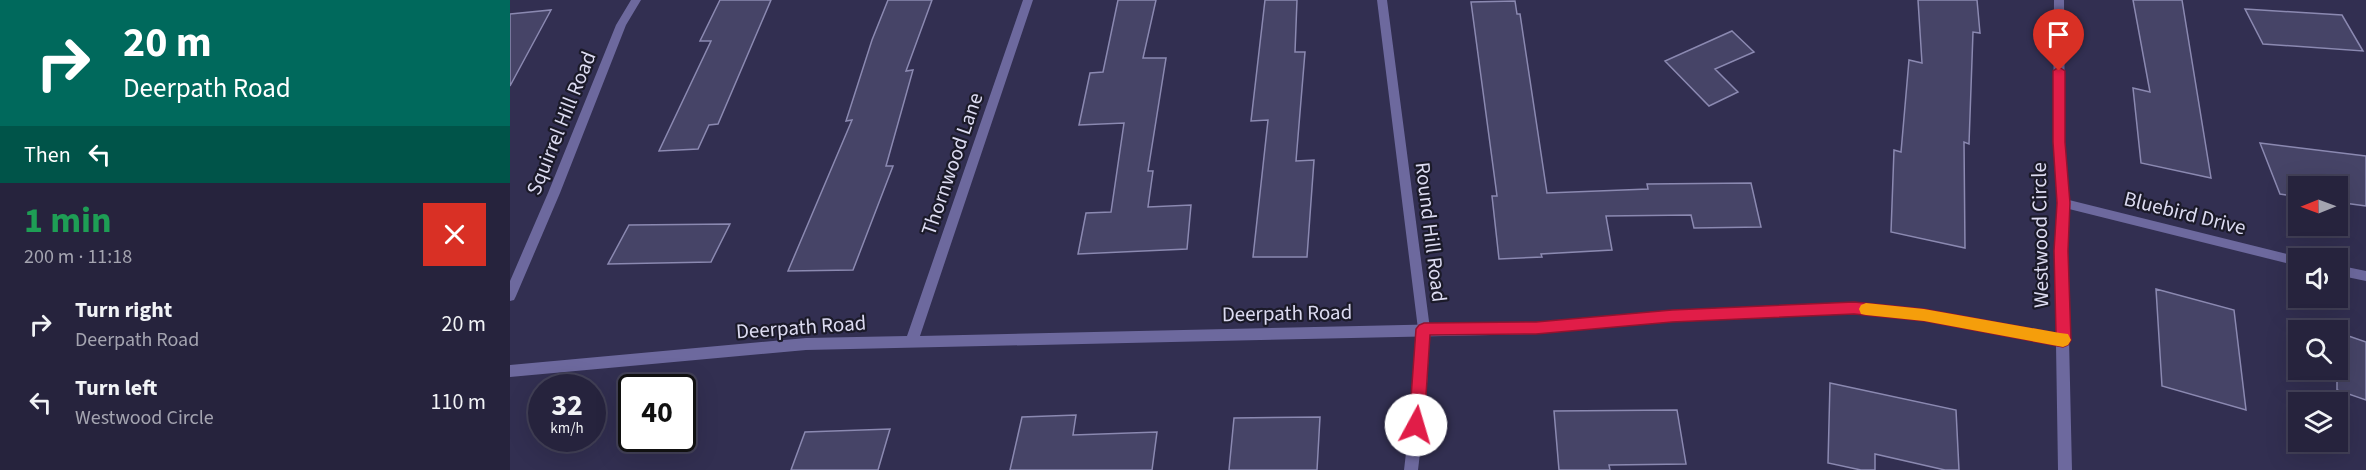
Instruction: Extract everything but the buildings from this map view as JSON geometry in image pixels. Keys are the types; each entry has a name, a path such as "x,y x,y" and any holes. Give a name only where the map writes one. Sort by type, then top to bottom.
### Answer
{"street":[{"name":"Squirrel Hill Road","path":"510,296 621,25 636,0"},
{"name":"Thornwood Lane","path":"912,341 1028,0"},
{"name":"Round Hill Road","path":"1382,0 1424,329 1411,470"},
{"name":"Westwood Circle","path":"2059,0 2059,142 2063,203 2061,251 2065,470"},
{"name":"Bluebird Drive","path":"2063,203 2288,259"},
{"path":"2348,272 2366,276"},
{"name":"Deerpath Road","path":"510,371 806,344 1536,328 1672,316 1854,308 1924,315 2063,340"}],"slow traffic":[{"path":"1866,309 1924,315 2063,340 2063,338"}],"route":[{"path":"1416,425 1424,329 1536,328 1672,316 1854,308 1924,315 2063,340 2061,251 2063,203 2059,142 2059,71"}]}
